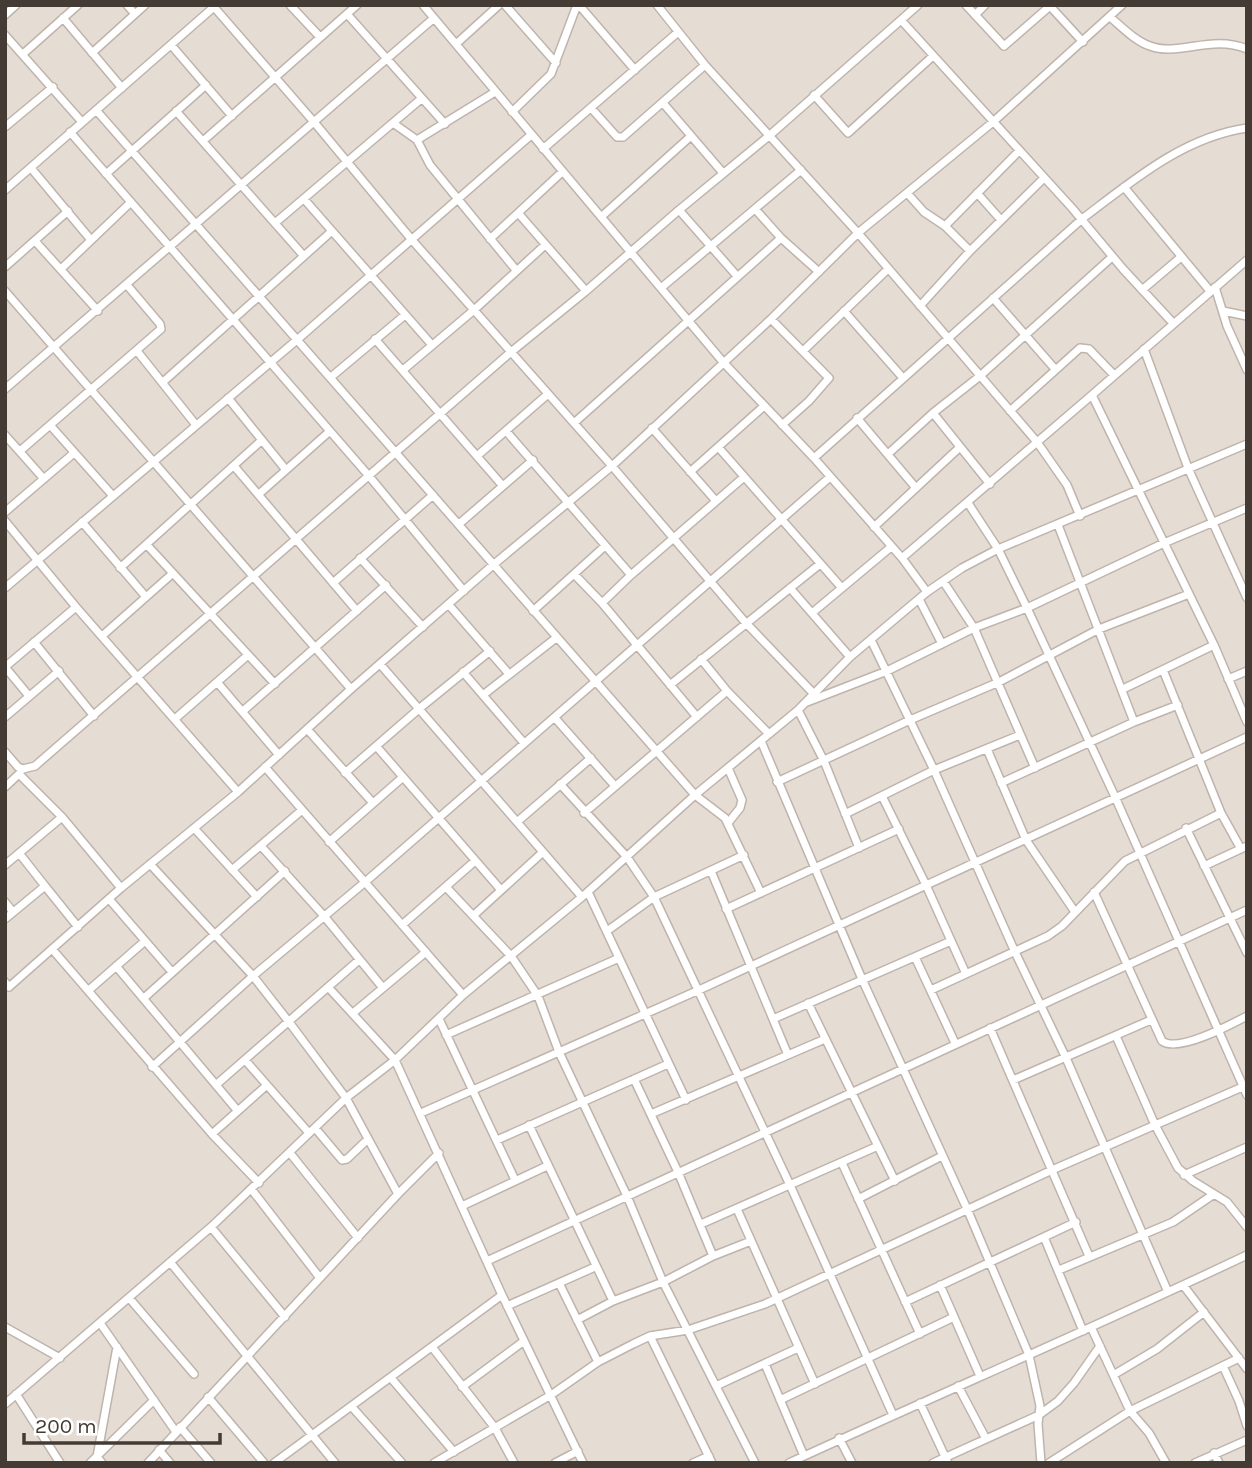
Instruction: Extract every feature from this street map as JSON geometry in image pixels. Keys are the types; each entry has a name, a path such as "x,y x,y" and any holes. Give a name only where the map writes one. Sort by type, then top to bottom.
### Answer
{"street":[{"path":"5,15 16,5"},
{"path":"23,54 78,5"},
{"path":"127,5 135,14"},
{"path":"92,53 145,5"},
{"path":"290,5 320,37"},
{"path":"297,12 304,5"},
{"path":"203,141 357,5"},
{"path":"423,5 723,362 814,458 902,558 927,592"},
{"path":"456,44 499,5"},
{"path":"505,5 556,63"},
{"path":"512,113 544,82 556,63 578,5 635,70"},
{"path":"657,5 677,33 858,233 1037,442 1067,485 1080,516"},
{"path":"5,787 21,772 35,766 94,716 395,452 770,135 918,5"},
{"path":"966,5 1004,46 1049,6 1083,42"},
{"path":"975,15 985,5"},
{"path":"7,986 238,792 493,565 570,503 771,319 858,233 993,122 1122,5"},
{"path":"5,190 215,6 412,240 674,537 745,622 813,693"},
{"path":"347,14 445,124"},
{"path":"1110,17 1135,38 1151,47 1180,48 1221,42 1247,49"},
{"path":"63,18 122,88"},
{"path":"5,375 9,386 434,18"},
{"path":"901,20 1173,323"},
{"path":"543,149 677,33"},
{"path":"5,35 82,122"},
{"path":"172,46 232,116"},
{"path":"814,95 849,133 933,56"},
{"path":"591,108 620,138 705,65"},
{"path":"106,174 206,85"},
{"path":"5,127 53,87"},
{"path":"417,140 495,92"},
{"path":"275,223 421,99"},
{"path":"663,103 723,173"},
{"path":"96,110 695,795 728,823 761,893"},
{"path":"176,111 303,255"},
{"path":"5,112 13,121"},
{"path":"393,123 417,140 430,165 516,270"},
{"path":"814,458 1082,219 1152,166 1224,131 1247,128"},
{"path":"70,132 406,519 464,591"},
{"path":"5,588 298,339 531,135"},
{"path":"601,217 691,136"},
{"path":"945,226 1019,151"},
{"path":"31,168 91,240"},
{"path":"660,288 801,170"},
{"path":"491,239 562,172"},
{"path":"920,306 970,251 1044,178"},
{"path":"1124,187 1181,257 1212,289 1247,370"},
{"path":"908,194 924,212 945,226 970,251"},
{"path":"977,194 1001,220"},
{"path":"304,199 432,345"},
{"path":"61,269 131,202"},
{"path":"755,209 781,238 819,272"},
{"path":"679,210 737,276"},
{"path":"5,267 68,211"},
{"path":"519,214 586,291"},
{"path":"163,382 332,232"},
{"path":"573,423 781,238"},
{"path":"35,240 98,311"},
{"path":"403,370 545,245"},
{"path":"888,454 933,413 980,376 1112,257"},
{"path":"1142,290 1181,257"},
{"path":"902,558 1247,260"},
{"path":"803,351 888,269"},
{"path":"20,451 137,351 161,327 127,285"},
{"path":"5,290 351,689"},
{"path":"993,298 1055,369"},
{"path":"844,311 903,378"},
{"path":"1223,311 1247,316"},
{"path":"331,377 405,315"},
{"path":"771,319 829,378 809,401 782,425"},
{"path":"375,339 502,485"},
{"path":"1010,411 1080,348 1085,347 1114,375"},
{"path":"1144,349 1188,468 1247,598"},
{"path":"137,351 196,425"},
{"path":"477,456 548,394"},
{"path":"1092,395 1214,645 1247,722"},
{"path":"228,398 286,470"},
{"path":"690,472 764,406"},
{"path":"933,413 990,484"},
{"path":"857,418 916,488"},
{"path":"50,425 113,496"},
{"path":"652,428 716,501"},
{"path":"506,431 631,575"},
{"path":"259,494 330,432"},
{"path":"5,435 44,479"},
{"path":"120,568 262,440"},
{"path":"5,1404 211,1227 346,1098 395,1060 463,995 585,894 695,795 800,707 850,657 927,592 962,568 998,549 1247,444"},
{"path":"719,447 841,587"},
{"path":"874,527 959,448"},
{"path":"5,512 74,453"},
{"path":"459,524 533,460"},
{"path":"234,466 357,611"},
{"path":"602,603 744,477"},
{"path":"152,1067 253,976 555,718 709,580 830,477"},
{"path":"333,583 433,495"},
{"path":"434,1463 445,1460 454,1452 551,1395 598,1362 650,1336 688,1330 777,1298 1105,1146 1246,1089 1027,608 998,549 968,503"},
{"path":"800,707 887,671 974,628 1027,608 1164,543 1247,508"},
{"path":"5,521 75,607 238,792"},
{"path":"82,523 146,597"},
{"path":"1058,525 1134,722"},
{"path":"147,545 275,684"},
{"path":"533,611 605,547"},
{"path":"812,612 891,547"},
{"path":"360,558 423,627"},
{"path":"670,685 820,564"},
{"path":"102,636 172,574"},
{"path":"574,574 602,603 697,717"},
{"path":"943,581 974,628 1035,768"},
{"path":"243,711 386,585"},
{"path":"790,588 850,657"},
{"path":"777,782 999,682 1099,629 1189,594"},
{"path":"919,599 942,644"},
{"path":"449,605 509,674"},
{"path":"29,696 5,667 75,607"},
{"path":"483,695 556,638"},
{"path":"871,640 934,770 1015,952 1066,1058 1168,1292"},
{"path":"34,642 94,716"},
{"path":"1123,689 1214,645"},
{"path":"345,774 490,651"},
{"path":"176,719 248,655"},
{"path":"701,659 727,691 769,734"},
{"path":"380,664 543,852 585,894 607,931 686,1100"},
{"path":"1163,670 1221,813 1244,847 1204,866"},
{"path":"5,717 58,671"},
{"path":"1228,679 1247,671"},
{"path":"463,672 524,743"},
{"path":"217,682 279,755"},
{"path":"584,813 727,691"},
{"path":"1001,783 1134,722 1178,705"},
{"path":"800,707 859,848"},
{"path":"555,718 615,786"},
{"path":"307,729 373,803"},
{"path":"845,814 934,770 1020,735"},
{"path":"421,1113 699,990 1247,737"},
{"path":"761,741 838,925 968,1211 1029,1355 1037,1386 1041,1463"},
{"path":"377,747 501,890"},
{"path":"987,749 1026,840 1075,912"},
{"path":"5,752 121,888"},
{"path":"517,822 590,758"},
{"path":"265,767 463,995"},
{"path":"728,768 742,800 740,808 728,823"},
{"path":"330,842 403,777"},
{"path":"560,784 627,857 654,897 740,1076 893,1415"},
{"path":"882,796 966,974"},
{"path":"232,870 302,810"},
{"path":"931,990 1048,936 1125,861 1186,828 1221,813"},
{"path":"5,865 62,817"},
{"path":"194,828 257,897"},
{"path":"1186,828 1228,919 1247,953"},
{"path":"726,909 899,829"},
{"path":"261,845 383,988"},
{"path":"474,915 543,852"},
{"path":"19,853 78,927"},
{"path":"607,931 654,897 744,855"},
{"path":"402,925 475,860"},
{"path":"150,864 253,976 289,1022 346,1098 398,1194"},
{"path":"144,998 285,871"},
{"path":"710,871 788,1055"},
{"path":"5,919 45,886"},
{"path":"446,887 511,956 538,996 559,1052 627,1196 663,1282 755,1463"},
{"path":"1094,892 1162,1041 1173,1045 1220,1031 1247,1016"},
{"path":"109,899 172,972"},
{"path":"5,902 13,912"},
{"path":"487,1261 1247,910"},
{"path":"89,990 145,941"},
{"path":"774,1019 951,941"},
{"path":"52,949 152,1067 259,1183"},
{"path":"353,1013 426,952"},
{"path":"915,957 955,1043"},
{"path":"446,1035 619,958"},
{"path":"217,1084 359,960"},
{"path":"116,966 237,1110"},
{"path":"328,987 395,1060 507,1306 583,1463"},
{"path":"808,1003 895,1181"},
{"path":"439,1019 515,1180"},
{"path":"1013,1080 1151,1020"},
{"path":"990,1028 1089,1256"},
{"path":"1116,1036 1155,1125 1184,1175 1235,1209 1247,1227"},
{"path":"651,1114 825,1039"},
{"path":"245,1059 267,1085 342,1160 368,1139"},
{"path":"497,1140 668,1064"},
{"path":"634,1079 713,1255"},
{"path":"212,1134 267,1085"},
{"path":"529,1125 575,1219 594,1267 613,1301"},
{"path":"701,1224 878,1146"},
{"path":"1184,1175 1247,1147"},
{"path":"290,1153 358,1238"},
{"path":"148,1463 439,1153"},
{"path":"858,1199 942,1156"},
{"path":"842,1163 920,1334"},
{"path":"462,1206 547,1166"},
{"path":"252,1190 320,1278"},
{"path":"1059,1270 1173,1222 1214,1194"},
{"path":"737,1209 815,1384"},
{"path":"905,1302 1076,1222"},
{"path":"211,1227 285,1317"},
{"path":"1044,1237 1087,1329 1115,1374 1130,1412 1149,1433 1166,1463"},
{"path":"577,1320 613,1301 663,1282 713,1255 751,1241"},
{"path":"789,1463 1247,1255"},
{"path":"170,1262 335,1463"},
{"path":"507,1306 594,1267"},
{"path":"559,1283 598,1362"},
{"path":"940,1285 980,1376"},
{"path":"1183,1285 1247,1369"},
{"path":"274,1463 502,1295"},
{"path":"130,1299 194,1374"},
{"path":"1115,1374 1157,1349 1204,1312"},
{"path":"780,1400 954,1317"},
{"path":"100,1323 178,1430 211,1463"},
{"path":"5,1327 60,1358"},
{"path":"650,1336 710,1459 693,1463"},
{"path":"462,1387 524,1340"},
{"path":"933,1463 946,1460 1039,1415 1058,1401 1100,1346"},
{"path":"99,1460 117,1347"},
{"path":"432,1347 495,1427 514,1463"},
{"path":"716,1386 798,1348"},
{"path":"1049,1463 1130,1412 1238,1358"},
{"path":"765,1364 804,1456"},
{"path":"1223,1366 1247,1426"},
{"path":"391,1378 454,1452"},
{"path":"958,1386 986,1439"},
{"path":"16,1394 60,1463"},
{"path":"208,1397 264,1463"},
{"path":"90,1463 99,1460 155,1400"},
{"path":"920,1403 946,1460"},
{"path":"352,1407 402,1463"},
{"path":"839,1438 852,1463"},
{"path":"1195,1463 1247,1440"},
{"path":"159,1450 170,1463"},
{"path":"555,1463 578,1451"},
{"path":"1214,1453 1219,1463"}],"shaded area":[{"path":"5,5 1247,5 1247,1463 5,1463"}]}
